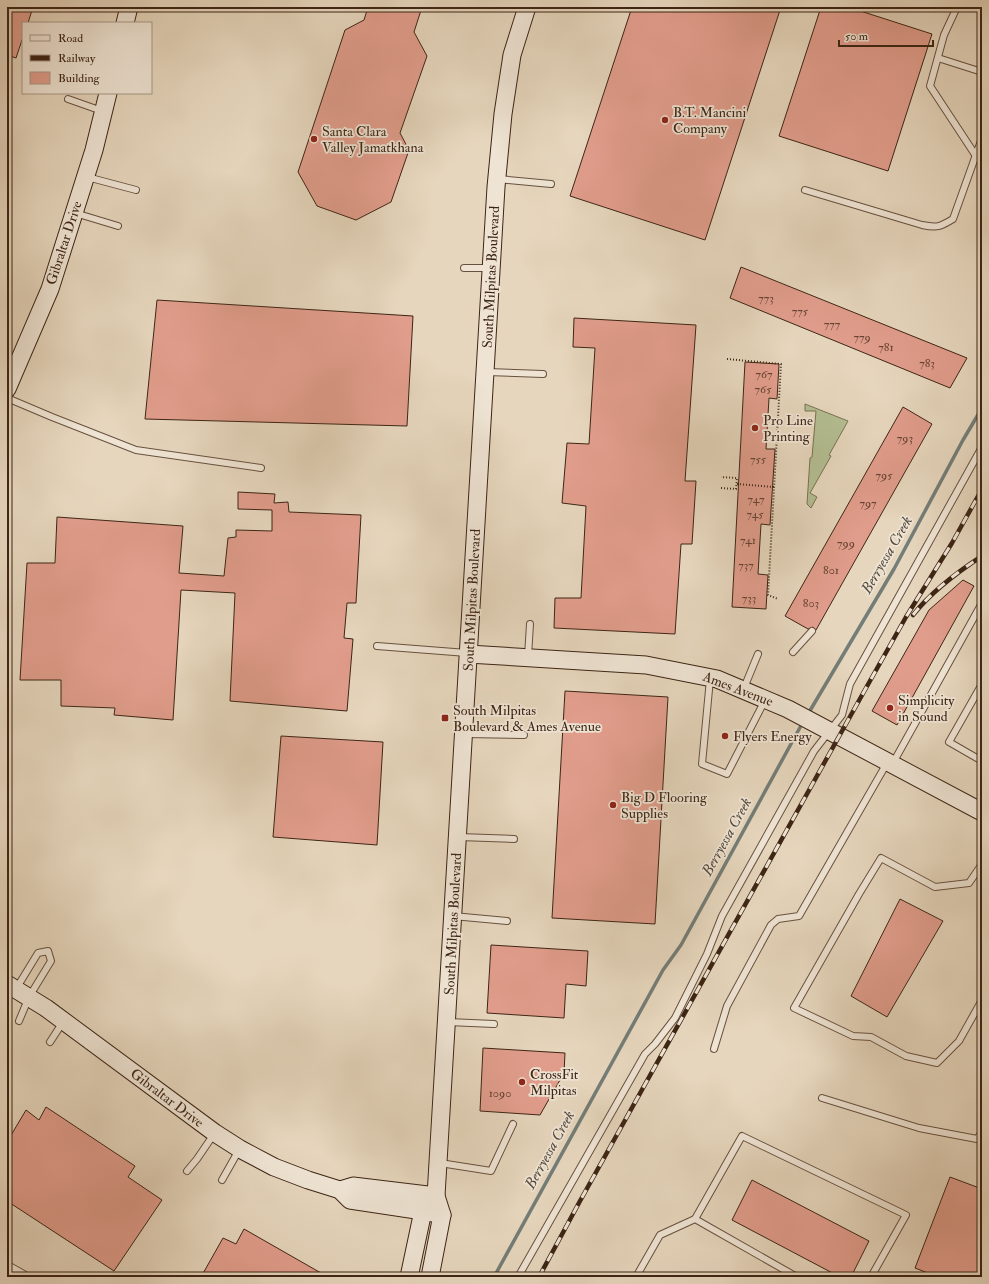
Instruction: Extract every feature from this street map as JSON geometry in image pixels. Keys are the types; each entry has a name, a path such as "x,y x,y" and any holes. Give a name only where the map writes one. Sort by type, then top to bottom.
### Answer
{"street":[{"path":"125,22 129,7"},
{"name":"South Milpitas Boulevard","path":"430,1277 442,1215 436,1196 497,179 503,114 512,55 527,7"},
{"name":"Gibraltar Drive","path":"7,389 50,289 94,150 108,94"},
{"name":"Ames Avenue","path":"468,654 646,664 717,678 788,709 828,729 982,812"},
{"name":"Gibraltar Drive","path":"17,990 64,1021 215,1133 240,1149 274,1167 340,1190 350,1200 442,1215"},
{"name":"Gibraltar Drive","path":"340,1190 353,1186 436,1196"},
{"path":"409,1277 423,1211 436,1196"},
{"path":"7,1268 23,1277"}],"lane":[{"path":"957,7 944,35 930,86 976,156"},
{"path":"938,58 982,72"},
{"path":"68,99 104,111"},
{"path":"805,190 934,228 942,226 953,219 982,138"},
{"path":"86,177 136,190"},
{"path":"497,179 551,184"},
{"path":"74,212 118,226"},
{"path":"464,268 491,268"},
{"path":"486,372 543,374"},
{"path":"7,398 136,450 261,468"},
{"path":"518,1277 645,1054 655,1044 674,1018 707,954 722,916 814,751 828,729 842,715 850,684 982,447"},
{"path":"714,1049 727,1006 771,926 778,919 799,916 890,763 982,603"},
{"path":"528,657 530,624"},
{"path":"793,652 812,631"},
{"path":"376,646 468,654"},
{"path":"744,690 758,654"},
{"path":"710,677 702,764 727,774 765,699"},
{"path":"982,684 949,742 982,760"},
{"path":"464,734 524,735"},
{"path":"458,837 514,839"},
{"path":"982,864 969,883 935,887 881,858 794,1008 853,1036 871,1037 906,1056 937,1063 959,1041 982,1000"},
{"path":"453,916 507,921"},
{"path":"17,990 51,961 48,951 38,954 17,990 19,1021"},
{"path":"50,1042 64,1021"},
{"path":"447,1022 494,1024"},
{"path":"822,1098 919,1128 977,1139 982,1132"},
{"path":"438,1163 491,1171 512,1124"},
{"path":"187,1171 215,1133"},
{"path":"636,1277 660,1235 695,1219 742,1136 906,1215 871,1277"},
{"path":"222,1180 240,1149"},
{"path":"695,1219 797,1277"}],"path":[{"path":"727,359 781,364 768,595 778,599"},
{"path":"721,477 737,478 736,489 721,488"},
{"path":"737,484 774,487"}],"green space":[{"path":"805,404 848,421 829,455 831,456 810,493 817,497 811,508 807,504 810,458 812,457 816,411 805,411"}],"building":[{"path":"7,7 33,7 28,22 22,22 22,40 16,58 7,55"},
{"path":"368,7 422,7 414,32 427,56 400,133 409,150 391,202 356,220 317,206 298,172 345,30 364,20"},
{"path":"632,7 781,7 705,240 570,196"},
{"path":"821,7 848,7 932,34 888,171 779,136"},
{"path":"741,267 967,358 950,388 730,298"},
{"path":"157,300 413,316 407,426 145,419"},
{"path":"574,318 696,325 685,481 696,481 692,544 681,544 675,634 554,628 555,598 581,598 586,506 562,503 567,443 589,444 595,348 573,347"},
{"path":"745,362 779,364 777,399 769,398 766,449 775,449 770,525 761,524 758,574 768,575 766,609 732,607"},
{"path":"903,407 932,424 816,630 813,627 808,629 785,616"},
{"path":"238,492 275,494 274,503 288,502 289,512 361,515 356,603 347,603 344,638 353,639 347,711 230,701 235,593 181,590 173,720 114,715 115,708 61,706 61,680 20,680 27,563 55,563 57,517 183,526 179,573 224,576 228,538 236,537 236,530 272,531 272,510 238,509"},
{"path":"963,580 974,586 897,725 872,711 929,610"},
{"path":"565,691 668,697 655,924 552,918"},
{"path":"281,736 383,742 377,845 273,837"},
{"path":"900,899 943,921 887,1017 851,996"},
{"path":"491,945 588,951 586,986 566,984 564,1018 487,1013"},
{"path":"483,1048 565,1053 564,1073 540,1115 480,1111"},
{"path":"46,1107 135,1166 128,1177 162,1200 114,1271 7,1201 7,1142 26,1110 39,1120"},
{"path":"950,1177 982,1189 982,1277 938,1277 915,1268"},
{"path":"752,1180 869,1241 851,1277 840,1277 732,1220"},
{"path":"244,1229 328,1277 201,1277 223,1238 236,1244"}],"waterway":[{"name":"Berryessa Creek","path":"808,714 894,569 963,440 982,408"},
{"name":"Berryessa Creek","path":"494,1277 663,970 681,945 803,722"}],"railway":[{"path":"539,1277 866,688 906,617 952,543 982,489"},
{"path":"913,615 920,606 945,583 982,556"}],"place":[{"name":"B.T. Mancini Company","path":"665,120"},
{"name":"Santa Clara Valley Jamatkhana","path":"314,139"},
{"name":"Pro Line Printing","path":"755,428"},
{"name":"Simplicity in Sound","path":"890,708"},
{"name":"South Milpitas Boulevard & Ames Avenue","path":"445,718"},
{"name":"Flyers Energy","path":"725,736"},
{"name":"Big D Flooring Supplies","path":"613,805"},
{"name":"CrossFit Milpitas","path":"522,1082"}]}
